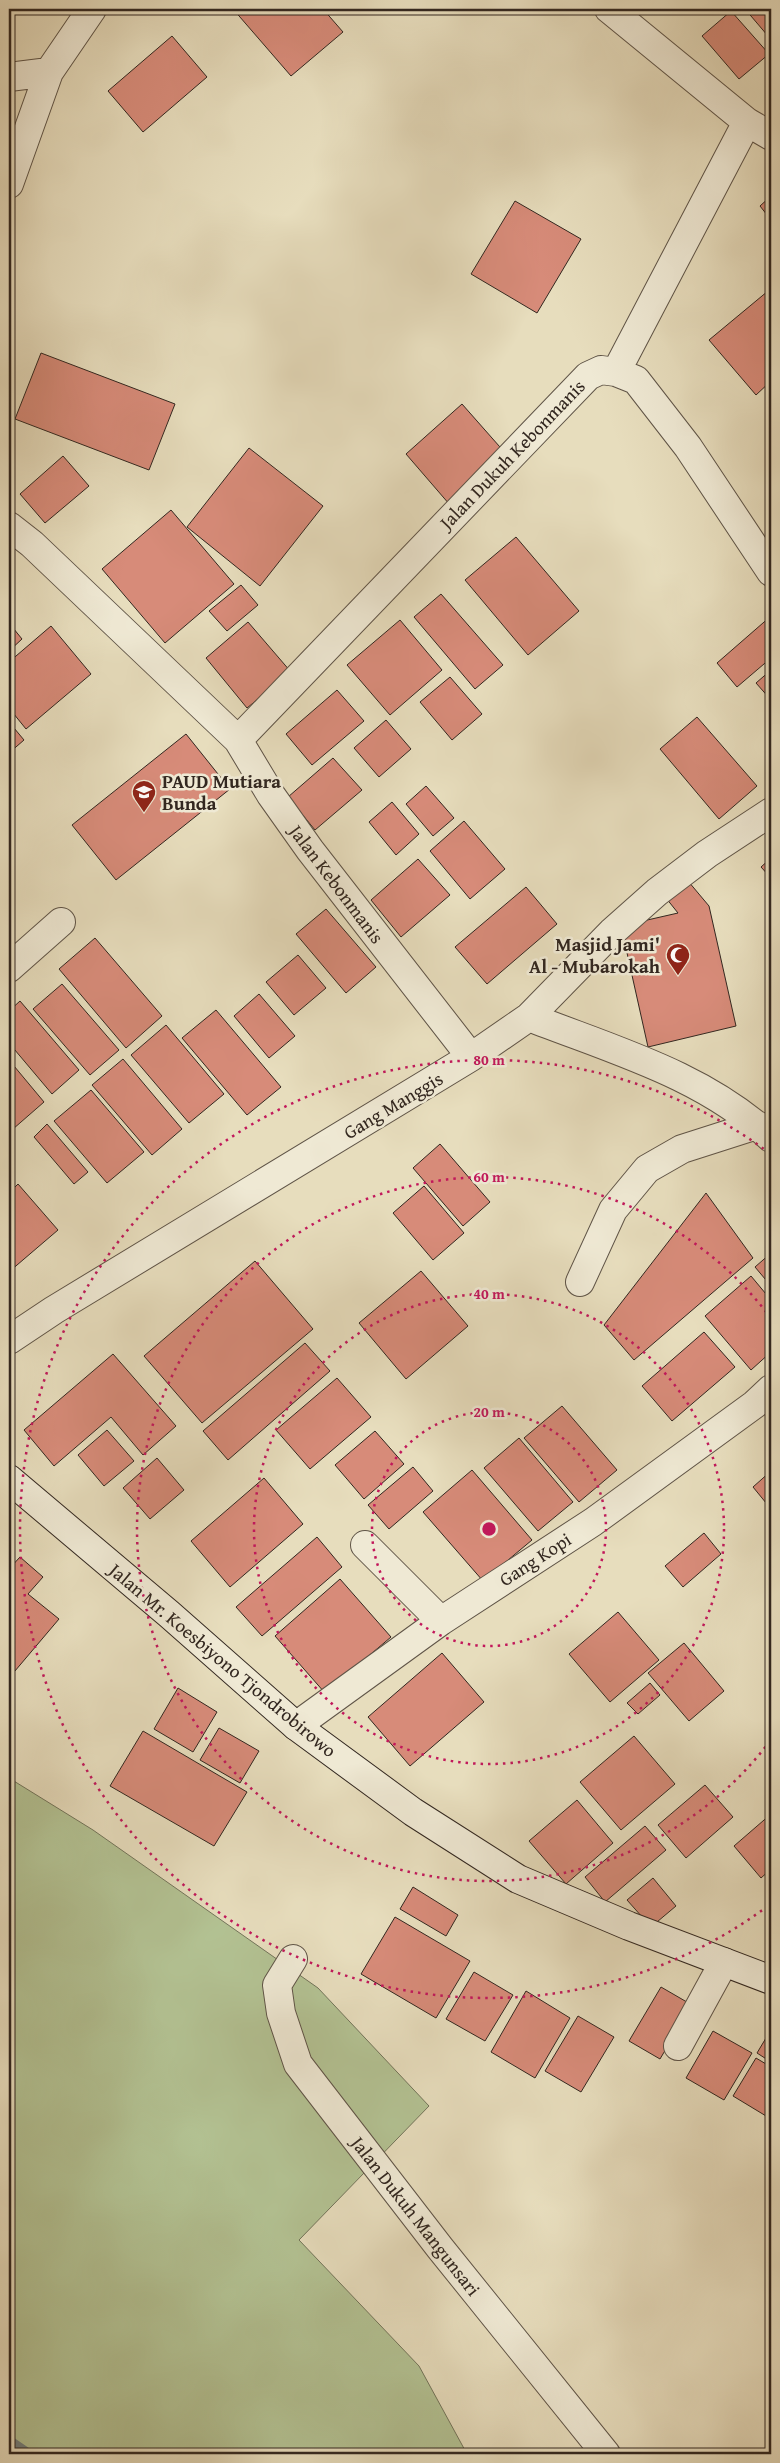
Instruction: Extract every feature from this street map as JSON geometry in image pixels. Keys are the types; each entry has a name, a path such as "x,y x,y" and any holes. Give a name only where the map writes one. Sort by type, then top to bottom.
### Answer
{"street":[{"path":"609,9 747,122 771,136"},
{"path":"9,184 49,72 87,11"},
{"path":"9,77 49,72"},
{"path":"747,122 616,372 636,380 688,447 771,572"},
{"name":"Jalan Dukuh Kebonmanis","path":"238,740 588,376 601,370 616,372"},
{"name":"Jalan Kebonmanis","path":"9,526 32,544 238,740 271,795 310,850 471,1057"},
{"name":"Gang Manggis","path":"9,1340 54,1310 471,1057 529,1017 612,932 657,892 707,854 771,812"},
{"path":"9,968 61,922"},
{"path":"529,1017 668,1070 710,1092 764,1131"},
{"path":"580,1282 613,1210 647,1169 682,1148 764,1131"},
{"name":"Gang Kopi","path":"296,1726 441,1621 593,1522 755,1404 771,1389"},
{"name":"Jalan Mr. Koesbiyono Tjondrobirowo","path":"9,1479 169,1614 296,1726 413,1812 518,1879 629,1926 771,1980"},
{"path":"365,1545 441,1621"},
{"name":"Jalan Dukuh Mangunsari","path":"293,1959 277,1985 281,2013 298,2064 440,2248 606,2454"},
{"path":"678,2046 724,1962"}],"green space":[{"path":"9,1778 93,1830 318,1988 429,2106 299,2240 419,2366 467,2454 9,2454"}],"building":[{"path":"233,9 323,9 343,32 291,76"},
{"path":"745,9 771,9 771,33 768,36"},
{"path":"731,11 769,54 739,79 702,36"},
{"path":"172,36 207,77 143,132 108,91"},
{"path":"771,196 771,220 760,206"},
{"path":"515,201 581,239 537,313 471,274"},
{"path":"768,291 771,295 771,381 756,395 709,340"},
{"path":"41,353 175,404 149,470 15,419"},
{"path":"462,404 507,455 450,505 406,454"},
{"path":"249,448 323,506 260,586 187,527"},
{"path":"63,456 89,486 45,523 20,494"},
{"path":"171,510 234,584 165,643 102,569"},
{"path":"516,537 579,611 528,655 465,580"},
{"path":"241,585 258,605 227,631 209,611"},
{"path":"441,594 503,665 475,689 414,617"},
{"path":"771,616 771,658 737,687 717,663"},
{"path":"400,620 442,670 390,715 347,665"},
{"path":"248,622 291,672 247,708 206,658"},
{"path":"9,623 22,639 9,651"},
{"path":"51,626 91,674 26,729 9,708 9,662"},
{"path":"771,670 771,700 756,683"},
{"path":"450,677 482,714 452,740 420,702"},
{"path":"337,690 364,721 312,765 286,734"},
{"path":"697,717 757,786 719,819 660,749"},
{"path":"386,720 411,749 379,777 354,748"},
{"path":"9,722 24,740 9,753"},
{"name":"PAUD Mutiara Bunda","path":"186,734 230,789 116,880 72,825"},
{"path":"333,758 362,790 315,830 288,797"},
{"path":"426,786 454,818 433,836 406,804"},
{"path":"392,802 419,834 396,855 369,822"},
{"path":"464,821 505,869 470,899 430,851"},
{"path":"771,858 771,878 761,867"},
{"path":"418,859 450,895 401,937 371,900"},
{"name":"Masjid Jami' Al - Mubarokah","path":"688,881 709,906 736,1026 648,1047 621,926 678,913 666,898"},
{"path":"526,887 557,924 487,984 455,947"},
{"path":"326,909 376,967 346,993 296,934"},
{"path":"95,938 162,1016 126,1048 59,969"},
{"path":"298,955 326,988 294,1015 266,982"},
{"path":"62,984 119,1050 90,1075 33,1009"},
{"path":"259,994 295,1036 269,1058 234,1016"},
{"path":"20,1001 79,1070 52,1094 9,1043 9,1011"},
{"path":"216,1010 281,1087 247,1115 182,1038"},
{"path":"166,1025 224,1094 189,1123 131,1055"},
{"path":"123,1059 182,1129 152,1155 92,1085"},
{"path":"9,1060 44,1102 13,1129 9,1125"},
{"path":"91,1090 144,1152 107,1183 54,1121"},
{"path":"47,1124 88,1172 74,1184 34,1137"},
{"path":"440,1144 490,1202 463,1226 413,1168"},
{"path":"18,1184 58,1230 10,1271 9,1193"},
{"path":"424,1186 464,1233 433,1260 393,1213"},
{"path":"706,1193 753,1258 634,1360 604,1325"},
{"path":"771,1253 771,1286 755,1267"},
{"path":"255,1261 313,1329 202,1423 144,1356"},
{"path":"421,1271 468,1326 406,1379 359,1323"},
{"path":"751,1276 771,1300 771,1352 751,1370 705,1316"},
{"path":"704,1332 735,1367 672,1421 642,1386"},
{"path":"305,1343 330,1371 228,1460 203,1431"},
{"path":"113,1354 176,1426 143,1455 111,1417 54,1466 24,1430"},
{"path":"337,1378 371,1417 310,1469 276,1430"},
{"path":"562,1406 617,1470 579,1502 524,1438"},
{"path":"107,1430 134,1461 104,1486 78,1455"},
{"path":"375,1431 404,1464 364,1499 335,1465"},
{"path":"519,1438 573,1502 538,1531 484,1468"},
{"path":"157,1458 184,1490 150,1519 123,1488"},
{"path":"413,1467 433,1491 389,1529 368,1505"},
{"path":"472,1470 532,1540 483,1581 423,1512"},
{"path":"771,1471 771,1509 753,1487"},
{"path":"264,1478 303,1524 230,1587 191,1541"},
{"path":"704,1533 721,1554 683,1587 665,1566"},
{"path":"317,1537 342,1567 262,1636 236,1607"},
{"path":"20,1557 43,1577 28,1594 59,1619 9,1678 9,1569"},
{"path":"340,1579 391,1637 325,1693 275,1636"},
{"path":"618,1612 659,1660 610,1702 569,1654"},
{"path":"684,1643 724,1691 689,1721 648,1673"},
{"path":"442,1653 484,1702 410,1766 368,1717"},
{"path":"650,1683 660,1695 638,1714 627,1703"},
{"path":"178,1688 217,1712 193,1752 154,1729"},
{"path":"219,1728 259,1751 240,1783 200,1760"},
{"path":"143,1731 247,1792 214,1846 110,1786"},
{"path":"634,1736 675,1784 621,1830 580,1782"},
{"path":"705,1785 733,1817 686,1858 658,1825"},
{"path":"577,1800 613,1843 566,1884 529,1841"},
{"path":"771,1814 771,1869 761,1878 734,1846"},
{"path":"645,1826 666,1850 605,1902 585,1877"},
{"path":"653,1878 676,1906 651,1927 627,1900"},
{"path":"413,1887 458,1915 446,1936 400,1909"},
{"path":"395,1917 470,1961 436,2018 361,1974"},
{"path":"474,1972 513,1995 485,2041 446,2019"},
{"path":"661,1987 692,2005 660,2059 629,2041"},
{"path":"526,1991 570,2018 535,2078 491,2052"},
{"path":"578,2016 614,2037 581,2092 545,2071"},
{"path":"713,2031 752,2053 724,2100 686,2078"},
{"path":"769,2033 771,2035 771,2062 757,2053"},
{"path":"756,2058 771,2067 771,2119 733,2096"}],"waterway":[{"path":"9,2441 28,2454"}],"place":[{"name":"PAUD Mutiara Bunda","path":"144,813"},
{"name":"Masjid Jami' Al - Mubarokah","path":"678,976"}]}
